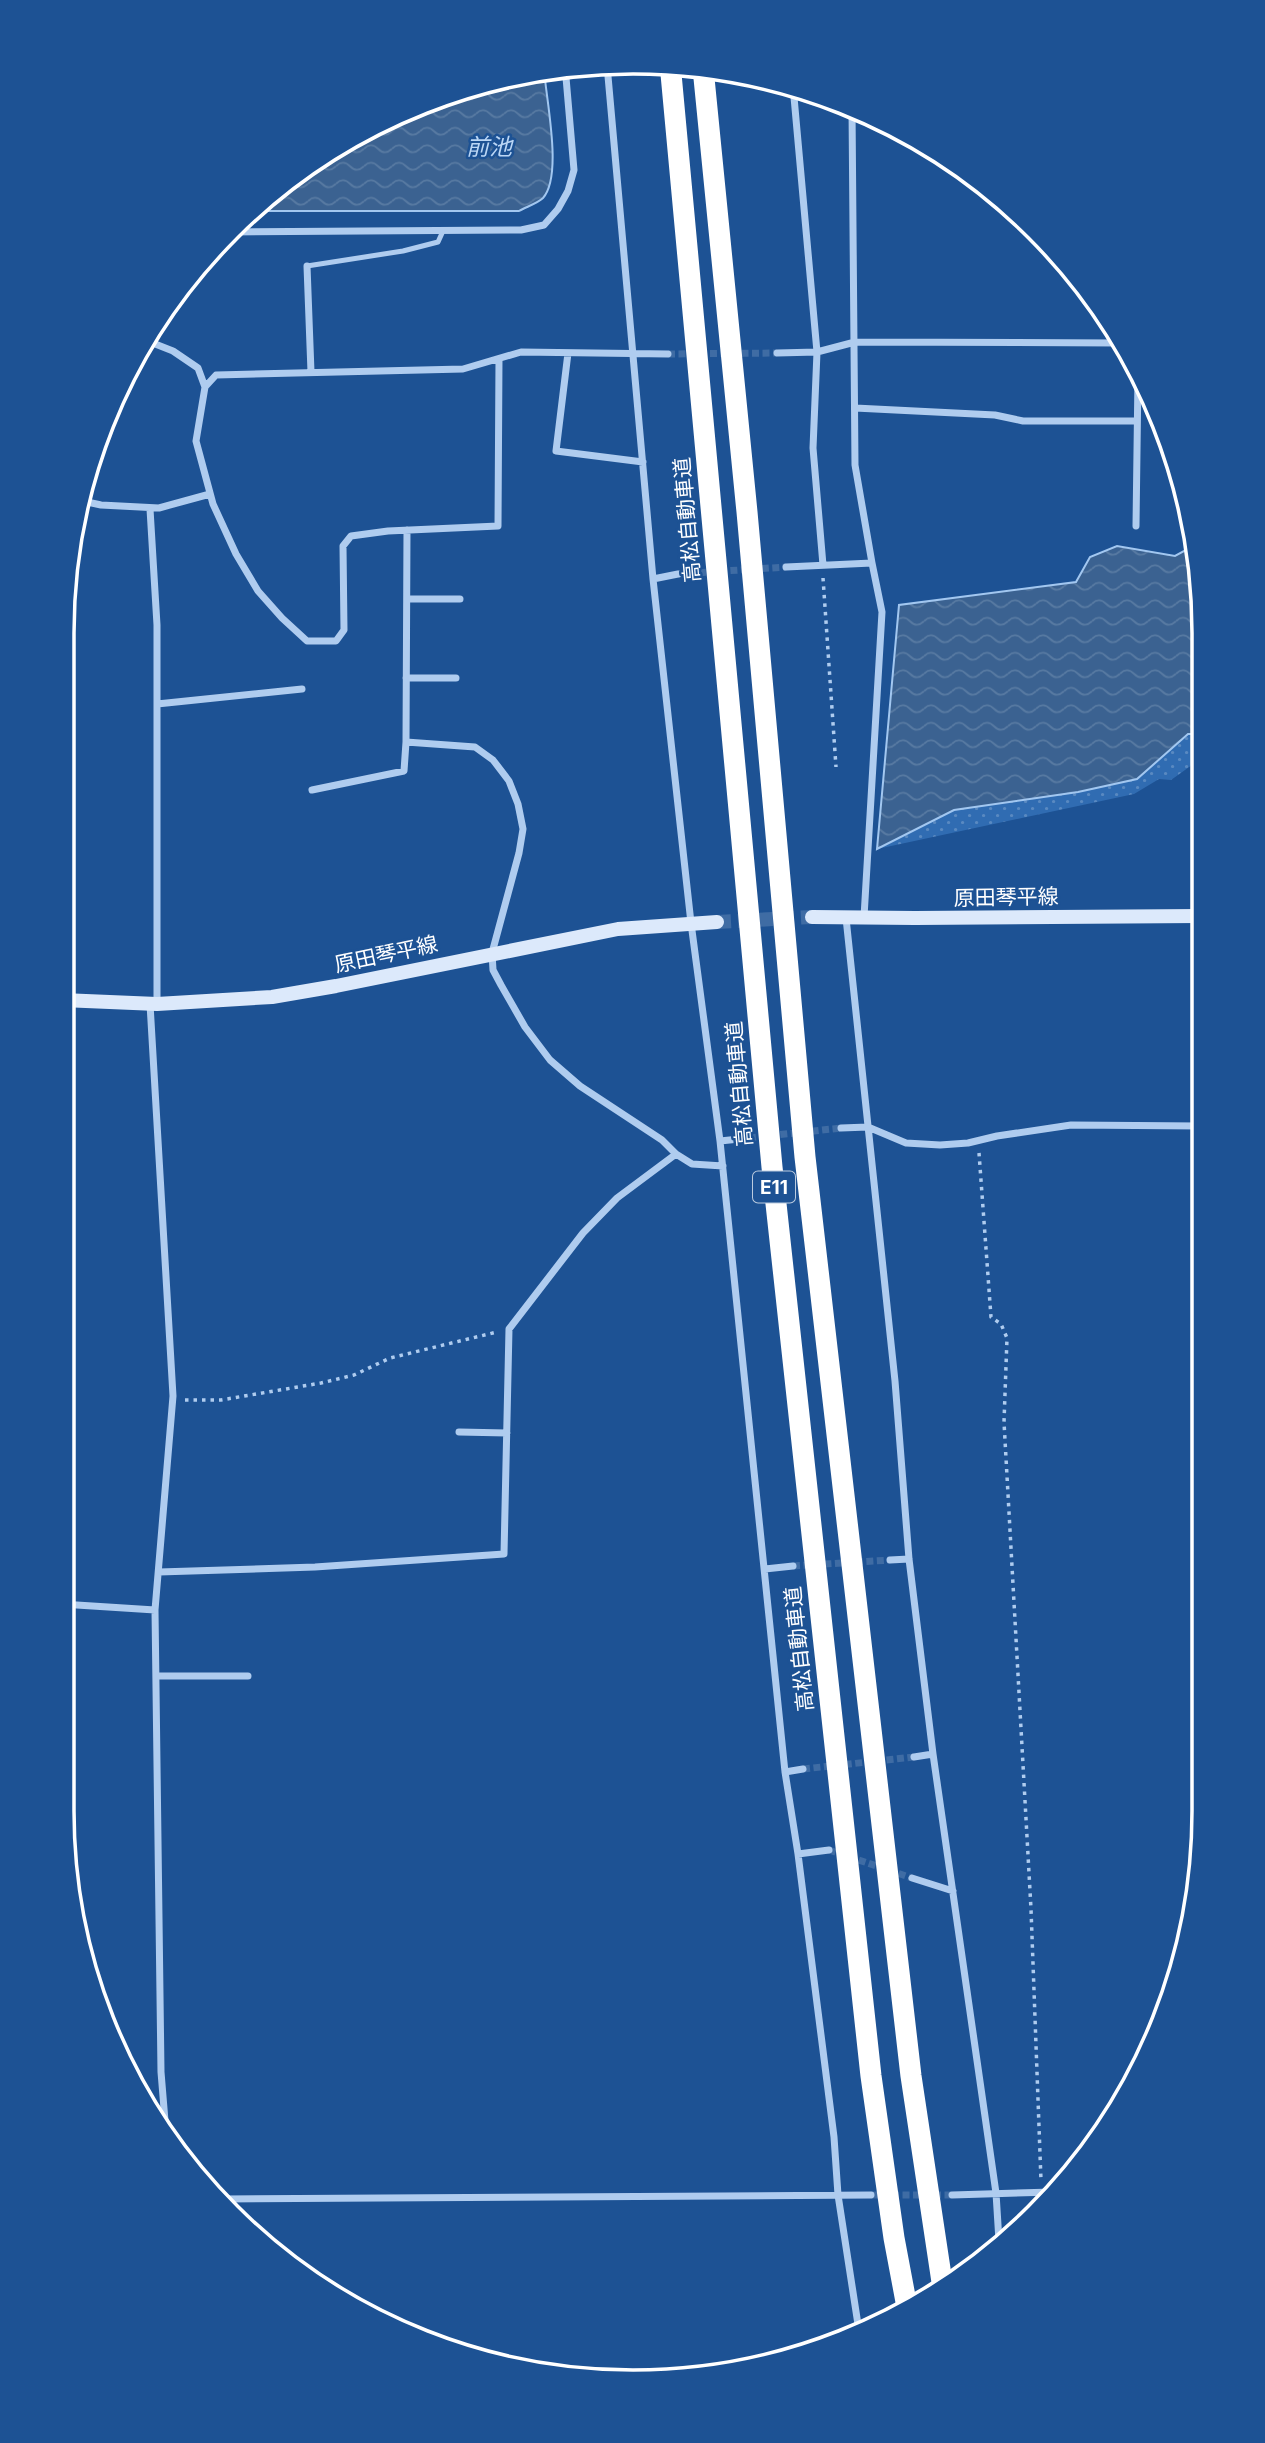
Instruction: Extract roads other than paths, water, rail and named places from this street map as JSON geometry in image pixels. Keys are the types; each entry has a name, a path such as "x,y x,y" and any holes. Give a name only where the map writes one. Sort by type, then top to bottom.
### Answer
{"highway":[{"name":"高松自動車道","path":"671,75 772,1167 870,2076 905,2299"},
{"name":"E11","path":"704,78 747,512 805,1157 910,2062 941,2276"}],"main road":[{"name":"原田琴平線","path":"812,917 1192,916"},
{"name":"原田琴平線","path":"74,1001 154,1004 272,997 618,929 717,922"}],"street":[{"path":"608,75 653,579 691,923 723,1166 785,1772 834,2137 838,2195 858,2322"},
{"path":"242,232 520,230 544,225 569,191 574,170 566,78"},
{"path":"794,98 817,352 813,448 823,565"},
{"path":"852,119 855,465 882,612 864,918"},
{"path":"307,266 311,372"},
{"path":"777,353 817,352 855,342 1111,343"},
{"path":"154,344 173,351 198,368 205,387 196,441 210,494 236,554 258,591 307,641 336,641 344,630 343,546 351,536 407,530 498,526 499,359"},
{"path":"205,387 216,375 463,369 521,352 668,354"},
{"path":"568,353 556,451 643,462"},
{"path":"1136,526 1138,393"},
{"path":"855,408 995,415 1023,421 1137,421"},
{"path":"89,502 150,509 210,494"},
{"path":"150,509 158,625 154,1004 172,1400 155,1610 161,2072 165,2116"},
{"path":"312,790 404,771 407,530"},
{"path":"786,567 872,563"},
{"path":"653,579 678,574"},
{"path":"407,599 460,599"},
{"path":"406,678 456,678"},
{"path":"157,704 302,689"},
{"path":"406,742 475,747 493,760 509,781 518,804 523,829 492,953 493,970 526,1027 550,1060 580,1086 663,1140 676,1154 692,1164 723,1166"},
{"path":"846,918 895,1381 909,1559 933,1754 996,2193 999,2233"},
{"path":"841,1128 868,1127 906,1143 940,1145 1071,1125 1192,1126"},
{"path":"720,1141 749,1138"},
{"path":"159,1572 315,1567 504,1554 509,1329 583,1234 617,1198 676,1154"},
{"path":"459,1432 507,1433"},
{"path":"890,1560 909,1559"},
{"path":"765,1569 793,1566"},
{"path":"74,1605 155,1610"},
{"path":"156,1676 248,1676"},
{"path":"914,1757 933,1754"},
{"path":"785,1772 803,1769"},
{"path":"798,1854 829,1850"},
{"path":"912,1878 953,1891"},
{"path":"953,2195 1041,2192"},
{"path":"230,2199 871,2194"}],"lane":[{"path":"307,266 403,251 438,242 443,231"}],"water":[{"name":"前池","path":"545,80 553,155 549,187 543,198 519,211 265,211 322,168 385,131 453,103"},
{"path":"1117,546 1175,556 1185,550 1192,632 1192,734 1188,734 1137,779 1078,792 954,810 877,849 899,605 1076,582 1090,557"}],"tunnel":[{"path":"668,354 777,353"},
{"path":"678,574 786,567"},
{"path":"717,922 812,917"},
{"path":"749,1138 841,1128"},
{"path":"793,1566 890,1560"},
{"path":"803,1769 914,1757"},
{"path":"829,1850 912,1878"},
{"path":"871,2195 952,2195"}]}
